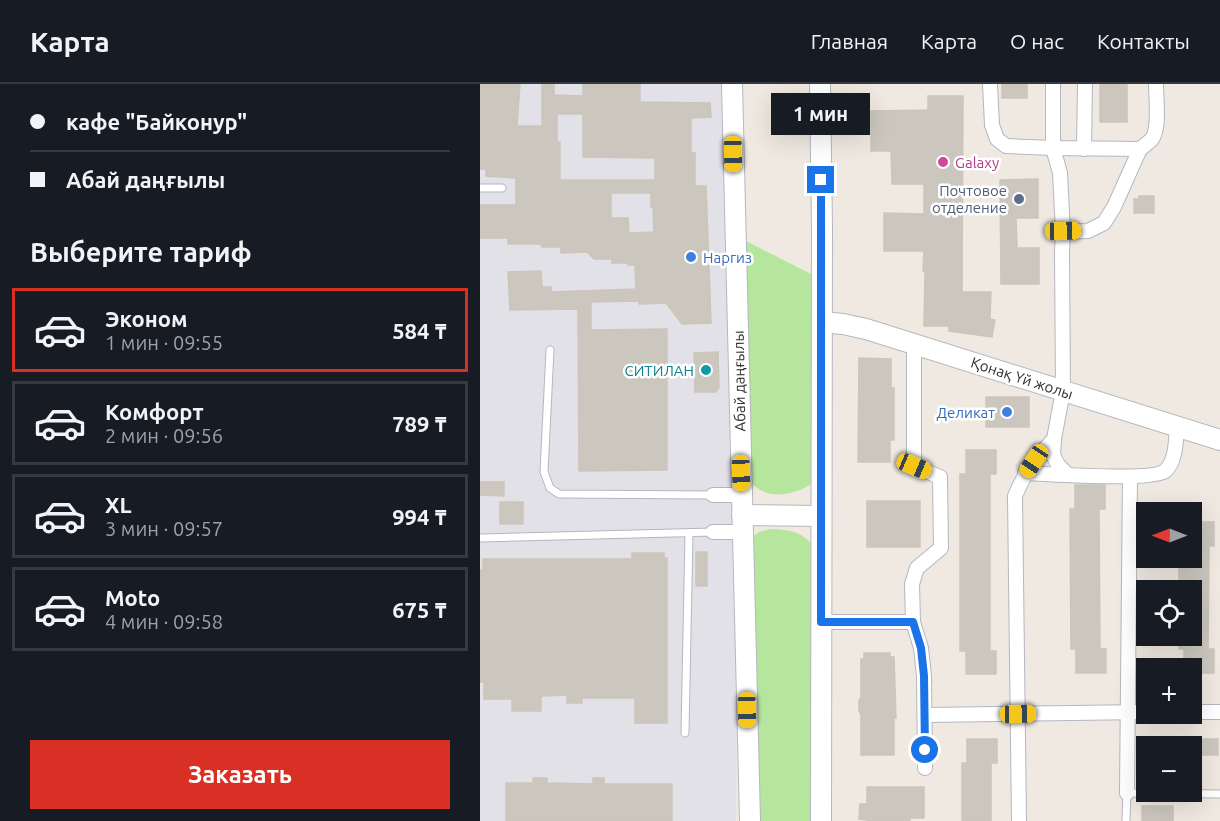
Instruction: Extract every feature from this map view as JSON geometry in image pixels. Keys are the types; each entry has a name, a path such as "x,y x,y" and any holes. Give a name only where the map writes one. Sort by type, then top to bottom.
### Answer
{"main road":[{"name":"Абай даңғылы","path":"732,84 750,821"},
{"path":"820,84 821,821"},
{"name":"Қонақ Үй жолы","path":"822,322 866,329 1220,441"},
{"path":"742,524 821,516"}],"street":[{"path":"990,84 992,125 997,139 1006,146 1140,149"},
{"path":"1053,84 1053,148 1060,173 1063,231 1063,391 1058,410 1053,455 1058,465 1067,474"},
{"path":"1084,149 1085,84"},
{"path":"1063,231 1088,231 1104,223 1114,207 1140,149 1152,138 1156,128 1156,84"},
{"path":"914,344 914,466 940,477 941,548 917,568 912,584 913,622 921,648 924,676 925,768"},
{"path":"1025,473 1130,477 1160,474 1167,469 1175,447 1177,427"},
{"path":"1019,821 1015,495 1025,473 1054,439"},
{"path":"1126,793 1130,477"},
{"path":"712,495 741,495"},
{"path":"713,532 742,524"},
{"path":"821,622 913,622"},
{"path":"925,715 1136,712"},
{"path":"1202,712 1220,712"}],"lane":[{"path":"480,188 502,188"},
{"path":"550,350 544,472 550,488 559,494 712,495"},
{"path":"480,538 713,532"},
{"path":"685,733 689,533"},
{"path":"1126,821 1126,793 1220,794"}],"shaded area":[{"path":"480,84 742,84 736,821 480,821"}],"green space":[{"path":"742,239 813,275 813,483 789,493 768,493 750,482"},
{"path":"770,529 802,535 811,543 812,821 759,821 752,537"}],"building":[{"path":"480,84 520,84 517,126 542,126 542,84 554,84 554,95 583,96 583,84 640,84 640,102 710,103 711,117 691,118 691,153 695,153 695,186 706,186 711,323 682,324 666,303 591,302 591,330 667,329 667,470 579,471 578,309 510,310 508,272 541,271 542,287 551,287 551,292 636,289 635,265 612,263 612,259 594,259 587,252 561,253 561,247 542,247 541,244 508,244 508,238 480,238 480,205 516,205 516,178 486,176 486,169 480,169","holes":["557,114 583,114 583,157 655,158 655,180 560,180","611,193 651,193 654,232 629,233 628,218 611,218"]},
{"path":"1002,84 1027,84 1027,98 1002,98"},
{"path":"1100,84 1127,84 1127,122 1100,122"},
{"path":"928,96 963,96 962,292 991,292 990,319 995,320 992,337 949,331 949,326 924,326 924,251 884,251 884,213 924,214 924,184 892,184 891,151 871,151 871,111 928,110"},
{"path":"1038,179 1038,218 1016,218 1017,248 1039,248 1039,284 1001,284 1000,180"},
{"path":"1139,196 1154,196 1154,213 1134,213 1134,199 1139,199"},
{"name":"СИТИЛАН","path":"718,352 719,387 716,392 695,392 694,353"},
{"path":"859,358 891,359 891,388 894,388 894,440 890,440 890,462 858,462"},
{"name":"Деликат","path":"986,397 1029,397 1029,427 986,427"},
{"path":"966,450 996,450 996,474 990,474 990,651 996,651 996,674 966,674 966,651 960,651 960,474 966,474"},
{"path":"480,482 504,482 504,496 480,495"},
{"path":"1075,485 1105,485 1105,509 1099,509 1100,649 1106,649 1106,673 1076,673 1076,649 1071,649 1070,509 1075,509"},
{"path":"867,501 920,501 920,547 867,547"},
{"path":"500,502 523,502 523,524 500,524"},
{"path":"1202,522 1214,522 1214,546 1209,546 1208,649 1214,649 1214,673 1202,673 1202,658 1184,658 1184,649 1179,649 1179,646 1202,646 1202,580 1179,580 1179,568 1202,568"},
{"path":"696,552 707,552 707,586 696,586"},
{"path":"632,553 664,553 664,558 667,558 667,723 635,723 635,698 582,698 582,703 567,703 567,695 541,696 541,711 512,711 512,699 484,699 484,682 480,682 480,570 483,570 483,559 632,559"},
{"path":"864,653 890,653 890,657 894,657 896,718 894,718 894,755 861,755 859,701 861,697 861,659 864,659"},
{"path":"967,739 997,739 997,763 991,763 991,821 962,821 962,763 967,763"},
{"path":"1202,739 1218,739 1218,755 1202,755"},
{"path":"533,778 547,778 547,783 593,784 593,778 604,778 604,784 672,784 672,821 506,821 506,783 533,783"},
{"path":"867,787 924,787 924,818 910,818 910,821 859,819 860,804 867,804"},
{"path":"1142,806 1173,806 1173,821 1142,821"}],"place":[{"name":"Galaxy","path":"943,162"},
{"name":"Почтовое отделение","path":"1019,199"},
{"name":"Наргиз","path":"691,257"},
{"name":"СИТИЛАН","path":"706,370"},
{"name":"Деликат","path":"1007,412"}],"route":[{"path":"821,180 821,622 913,622 921,648 924,676 925,750"}]}
